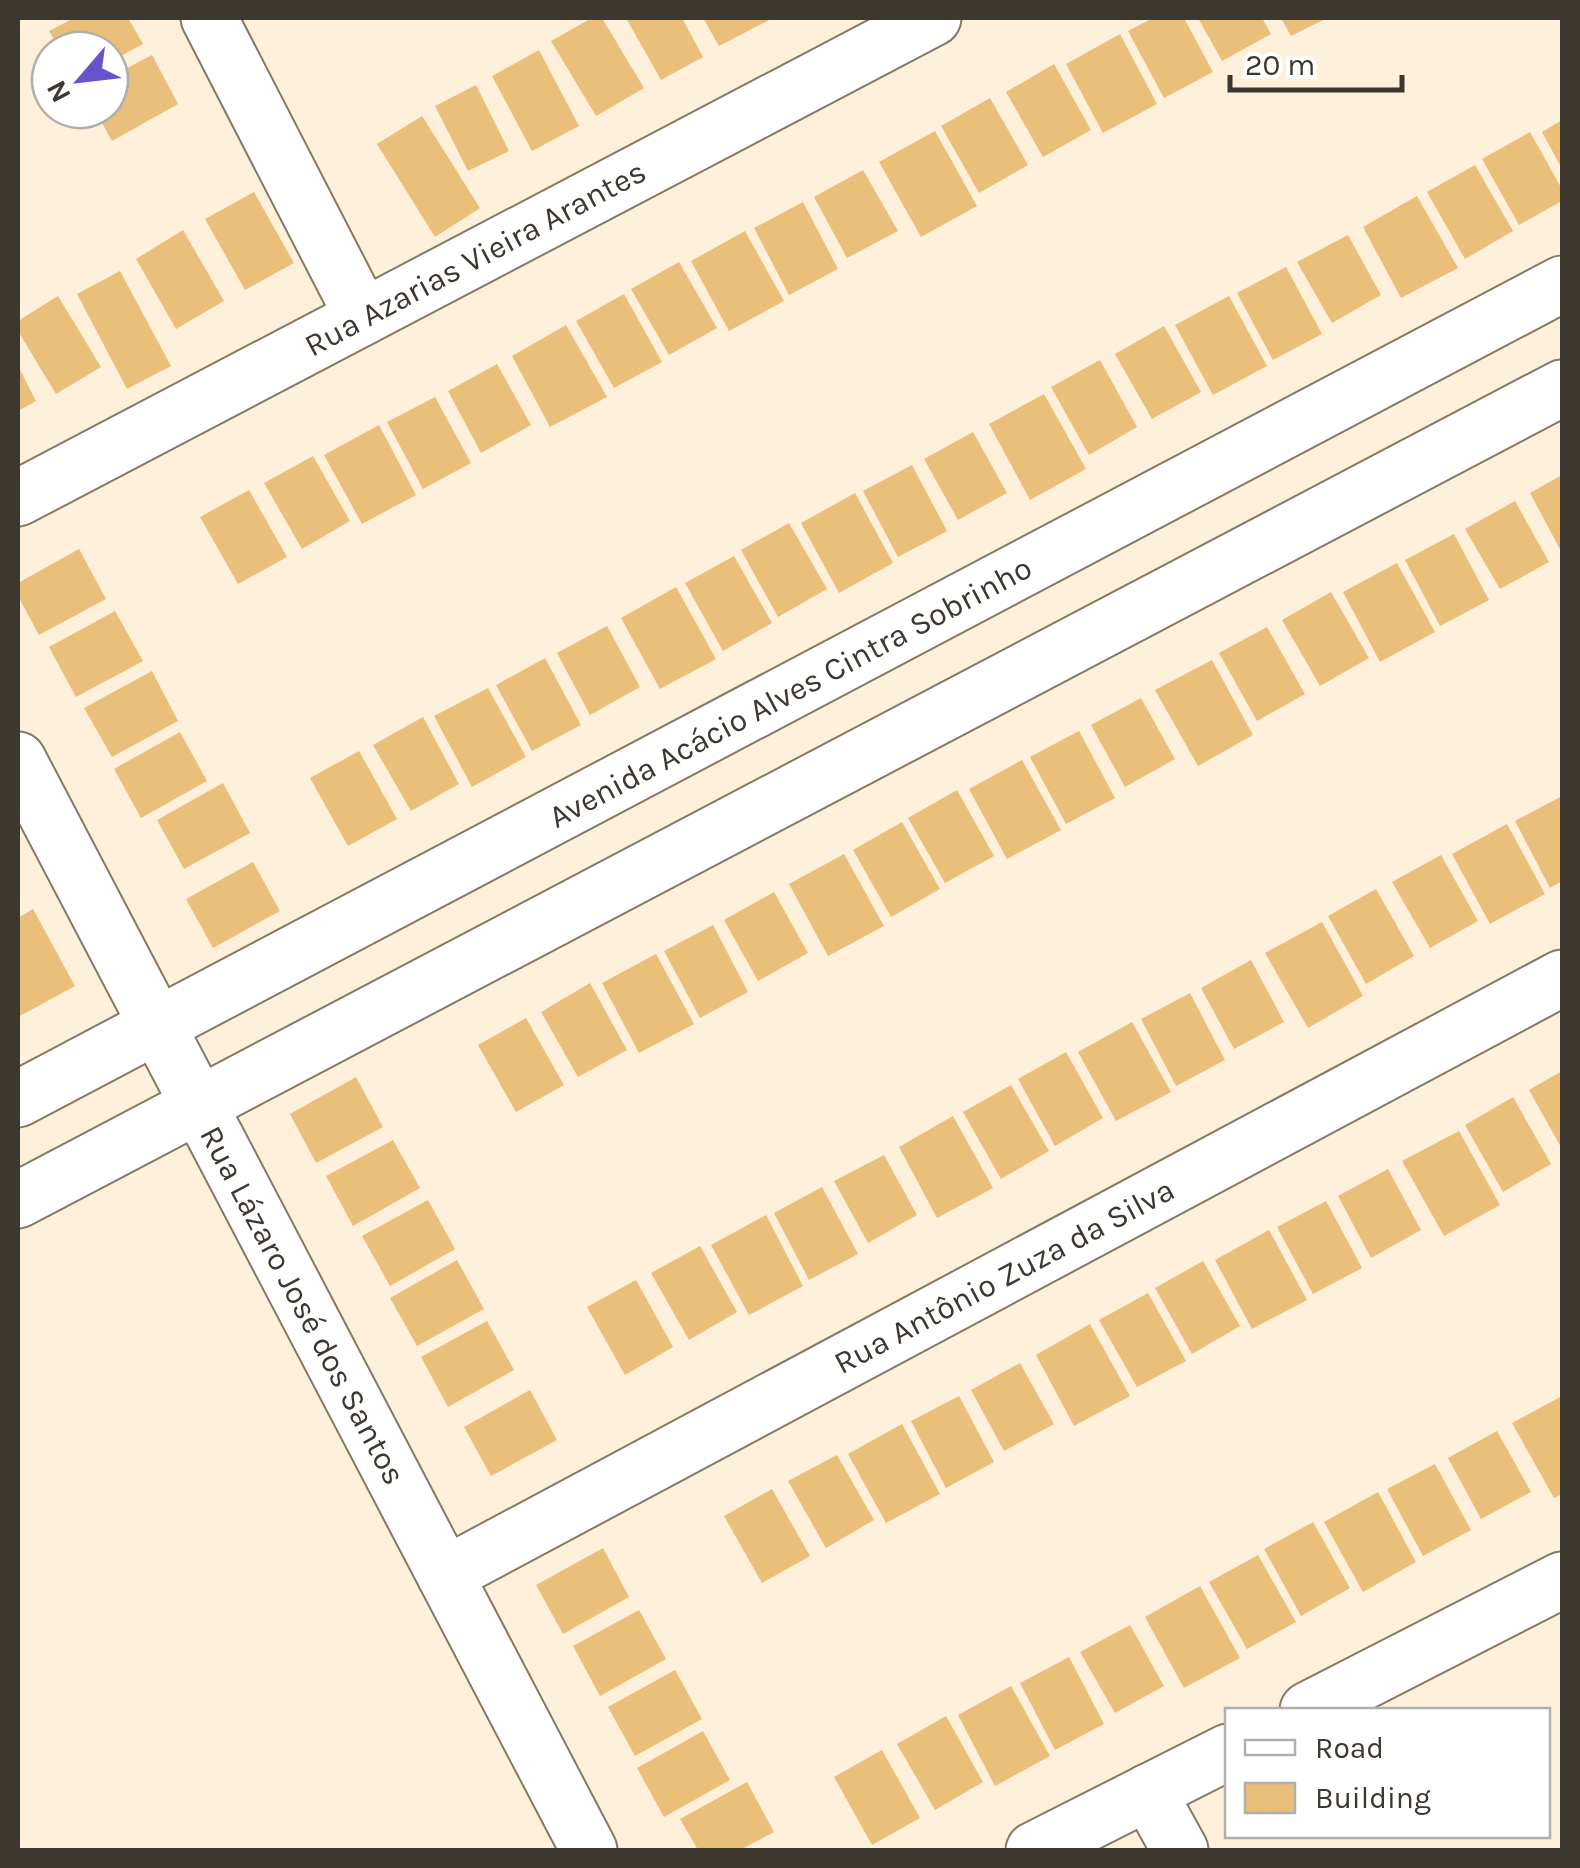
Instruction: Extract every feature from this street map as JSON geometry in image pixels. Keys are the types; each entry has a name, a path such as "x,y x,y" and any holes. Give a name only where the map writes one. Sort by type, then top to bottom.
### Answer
{"street":[{"path":"209,18 362,317"},
{"name":"Rua Azarias Vieira Arantes","path":"18,498 362,317 867,33 933,18"},
{"name":"Avenida Acácio Alves Cintra Sobrinho","path":"18,1099 1562,284"},
{"path":"18,1200 1562,388"},
{"name":"Rua Lázaro José dos Santos","path":"18,760 590,1850"},
{"name":"Rua Antônio Zuza da Silva","path":"444,1574 1562,978"},
{"path":"1312,1708 1562,1580"},
{"path":"1034,1850 1225,1754"},
{"path":"1148,1792 1180,1850"}],"building":[{"path":"74,18 128,18 143,44 130,51 130,30 51,30"},
{"path":"592,18 602,18 644,88 596,116 551,41"},
{"path":"626,18 682,18 703,57 661,80"},
{"path":"703,18 773,18 719,46"},
{"path":"1153,18 1184,18 1213,72 1164,98 1128,31"},
{"path":"1198,18 1262,18 1271,34 1222,61"},
{"path":"1281,18 1327,18 1291,36"},
{"path":"1120,34 1157,104 1103,133 1066,64"},
{"path":"539,50 579,126 532,151 492,76"},
{"path":"152,55 178,104 112,141 106,130 130,130 130,67"},
{"path":"1054,64 1091,130 1043,157 1006,92"},
{"path":"476,85 509,151 468,171 435,106"},
{"path":"990,98 1028,165 979,193 941,126"},
{"path":"422,116 480,208 435,237 377,144"},
{"path":"1562,120 1562,169 1542,132"},
{"path":"935,131 977,206 921,237 879,162"},
{"path":"1530,132 1562,189 1562,201 1519,225 1482,159"},
{"path":"1475,165 1513,231 1465,259 1427,192"},
{"path":"863,170 898,231 847,258 814,197"},
{"path":"254,192 294,263 245,290 205,219"},
{"path":"1417,196 1458,268 1401,298 1363,227"},
{"path":"803,202 838,269 789,295 754,228"},
{"path":"183,230 224,301 176,329 136,259"},
{"path":"745,231 784,301 729,331 691,261"},
{"path":"1348,235 1381,295 1332,323 1297,262"},
{"path":"679,262 717,328 669,355 631,289"},
{"path":"1286,267 1322,334 1273,360 1237,293"},
{"path":"120,271 171,366 127,389 77,294"},
{"path":"624,294 662,362 614,388 576,321"},
{"path":"58,296 101,367 56,394 18,331 18,321"},
{"path":"1229,296 1267,366 1213,395 1175,325"},
{"path":"566,325 607,397 550,427 512,356"},
{"path":"1164,326 1201,392 1152,419 1115,354"},
{"path":"1100,360 1137,427 1089,455 1051,387"},
{"path":"497,364 531,425 481,453 448,391"},
{"path":"18,366 36,401 18,411"},
{"path":"1044,394 1086,469 1030,500 989,424"},
{"path":"435,397 471,463 423,489 387,422"},
{"path":"379,425 416,495 362,524 324,455"},
{"path":"973,432 1007,493 958,520 924,459"},
{"path":"313,456 350,521 302,549 264,483"},
{"path":"912,465 947,531 898,557 863,491"},
{"path":"1562,475 1562,553 1530,493"},
{"path":"249,490 287,557 238,584 200,517"},
{"path":"855,493 893,563 839,593 801,523"},
{"path":"1515,501 1549,562 1500,589 1465,529"},
{"path":"789,523 827,589 778,617 741,550"},
{"path":"1454,534 1489,600 1440,626 1405,560"},
{"path":"79,549 106,599 39,635 18,596 18,583"},
{"path":"734,556 772,623 723,651 685,583"},
{"path":"1397,563 1435,632 1380,662 1343,592"},
{"path":"676,587 716,659 660,689 621,618"},
{"path":"1331,592 1369,658 1320,686 1282,620"},
{"path":"115,611 143,661 76,697 49,647"},
{"path":"607,626 640,687 590,715 557,653"},
{"path":"1267,627 1305,694 1257,721 1219,653"},
{"path":"545,658 581,725 532,751 496,685"},
{"path":"1212,660 1253,735 1198,766 1155,690"},
{"path":"152,671 178,721 112,757 84,708"},
{"path":"488,688 526,757 472,787 434,716"},
{"path":"1141,698 1175,759 1125,787 1091,725"},
{"path":"423,717 459,784 411,811 373,745"},
{"path":"1079,731 1115,798 1066,824 1030,757"},
{"path":"180,732 207,781 141,818 114,769"},
{"path":"359,751 397,819 348,846 310,778"},
{"path":"1022,760 1061,830 1007,859 969,789"},
{"path":"223,783 250,833 184,869 157,820"},
{"path":"957,790 994,856 945,883 908,818"},
{"path":"1562,796 1562,881 1550,888 1515,821"},
{"path":"902,822 940,889 891,917 853,850"},
{"path":"1507,824 1545,894 1490,924 1452,854"},
{"path":"844,854 884,926 828,956 789,884"},
{"path":"1441,855 1478,921 1430,948 1392,882"},
{"path":"253,862 280,911 213,948 186,899"},
{"path":"1376,889 1414,956 1366,984 1328,916"},
{"path":"774,892 808,953 758,981 724,920"},
{"path":"33,909 75,986 18,1017 18,918"},
{"path":"1322,922 1363,996 1308,1028 1265,953"},
{"path":"713,925 748,992 700,1018 664,951"},
{"path":"656,954 694,1024 639,1053 602,983"},
{"path":"1251,960 1284,1022 1234,1049 1201,988"},
{"path":"590,983 627,1050 578,1077 541,1012"},
{"path":"1190,993 1225,1060 1176,1086 1141,1019"},
{"path":"526,1018 564,1085 516,1112 478,1045"},
{"path":"1132,1022 1171,1092 1116,1121 1078,1052"},
{"path":"1066,1052 1103,1118 1055,1146 1018,1079"},
{"path":"1562,1071 1562,1149 1529,1090"},
{"path":"356,1077 383,1127 316,1163 290,1114"},
{"path":"1011,1085 1049,1151 1001,1179 963,1112"},
{"path":"1513,1097 1551,1164 1503,1192 1465,1125"},
{"path":"953,1116 993,1188 937,1218 899,1147"},
{"path":"1459,1131 1500,1205 1444,1236 1402,1161"},
{"path":"393,1140 420,1188 353,1226 326,1176"},
{"path":"884,1155 917,1215 868,1243 834,1181"},
{"path":"1388,1169 1421,1230 1371,1258 1338,1196"},
{"path":"822,1187 858,1254 809,1280 774,1213"},
{"path":"428,1200 455,1249 390,1286 362,1236"},
{"path":"1326,1201 1362,1268 1313,1294 1277,1227"},
{"path":"766,1215 803,1286 749,1315 711,1245"},
{"path":"1269,1230 1307,1300 1252,1329 1215,1260"},
{"path":"700,1246 737,1312 689,1340 651,1273"},
{"path":"457,1260 484,1309 417,1346 390,1298"},
{"path":"1203,1261 1240,1326 1192,1354 1155,1288"},
{"path":"636,1280 673,1347 625,1375 587,1307"},
{"path":"1148,1293 1186,1361 1137,1387 1099,1320"},
{"path":"487,1321 514,1370 448,1407 421,1357"},
{"path":"1090,1324 1130,1396 1074,1426 1036,1355"},
{"path":"1020,1363 1054,1424 1004,1451 971,1390"},
{"path":"530,1390 557,1440 491,1476 464,1427"},
{"path":"959,1396 994,1462 946,1488 911,1421"},
{"path":"1562,1396 1562,1494 1554,1498 1512,1423"},
{"path":"902,1424 940,1494 886,1523 848,1454"},
{"path":"1497,1431 1531,1492 1481,1519 1448,1458"},
{"path":"837,1455 874,1520 826,1548 788,1481"},
{"path":"1435,1464 1471,1530 1423,1556 1387,1489"},
{"path":"772,1489 810,1556 762,1583 724,1516"},
{"path":"1378,1492 1416,1562 1363,1592 1324,1522"},
{"path":"1313,1522 1350,1588 1301,1616 1264,1549"},
{"path":"603,1548 629,1597 563,1634 536,1585"},
{"path":"1258,1555 1296,1622 1247,1649 1209,1582"},
{"path":"1200,1586 1240,1658 1184,1688 1145,1617"},
{"path":"639,1610 666,1659 600,1696 573,1646"},
{"path":"1130,1625 1164,1686 1115,1713 1080,1652"},
{"path":"1069,1657 1104,1724 1055,1750 1020,1683"},
{"path":"675,1670 702,1719 635,1756 608,1707"},
{"path":"1011,1686 1050,1756 995,1786 958,1715"},
{"path":"946,1716 983,1782 935,1810 897,1744"},
{"path":"703,1731 730,1780 664,1817 637,1768"},
{"path":"882,1750 920,1818 872,1845 834,1777"},
{"path":"747,1782 774,1832 740,1850 698,1850 680,1819"}]}
